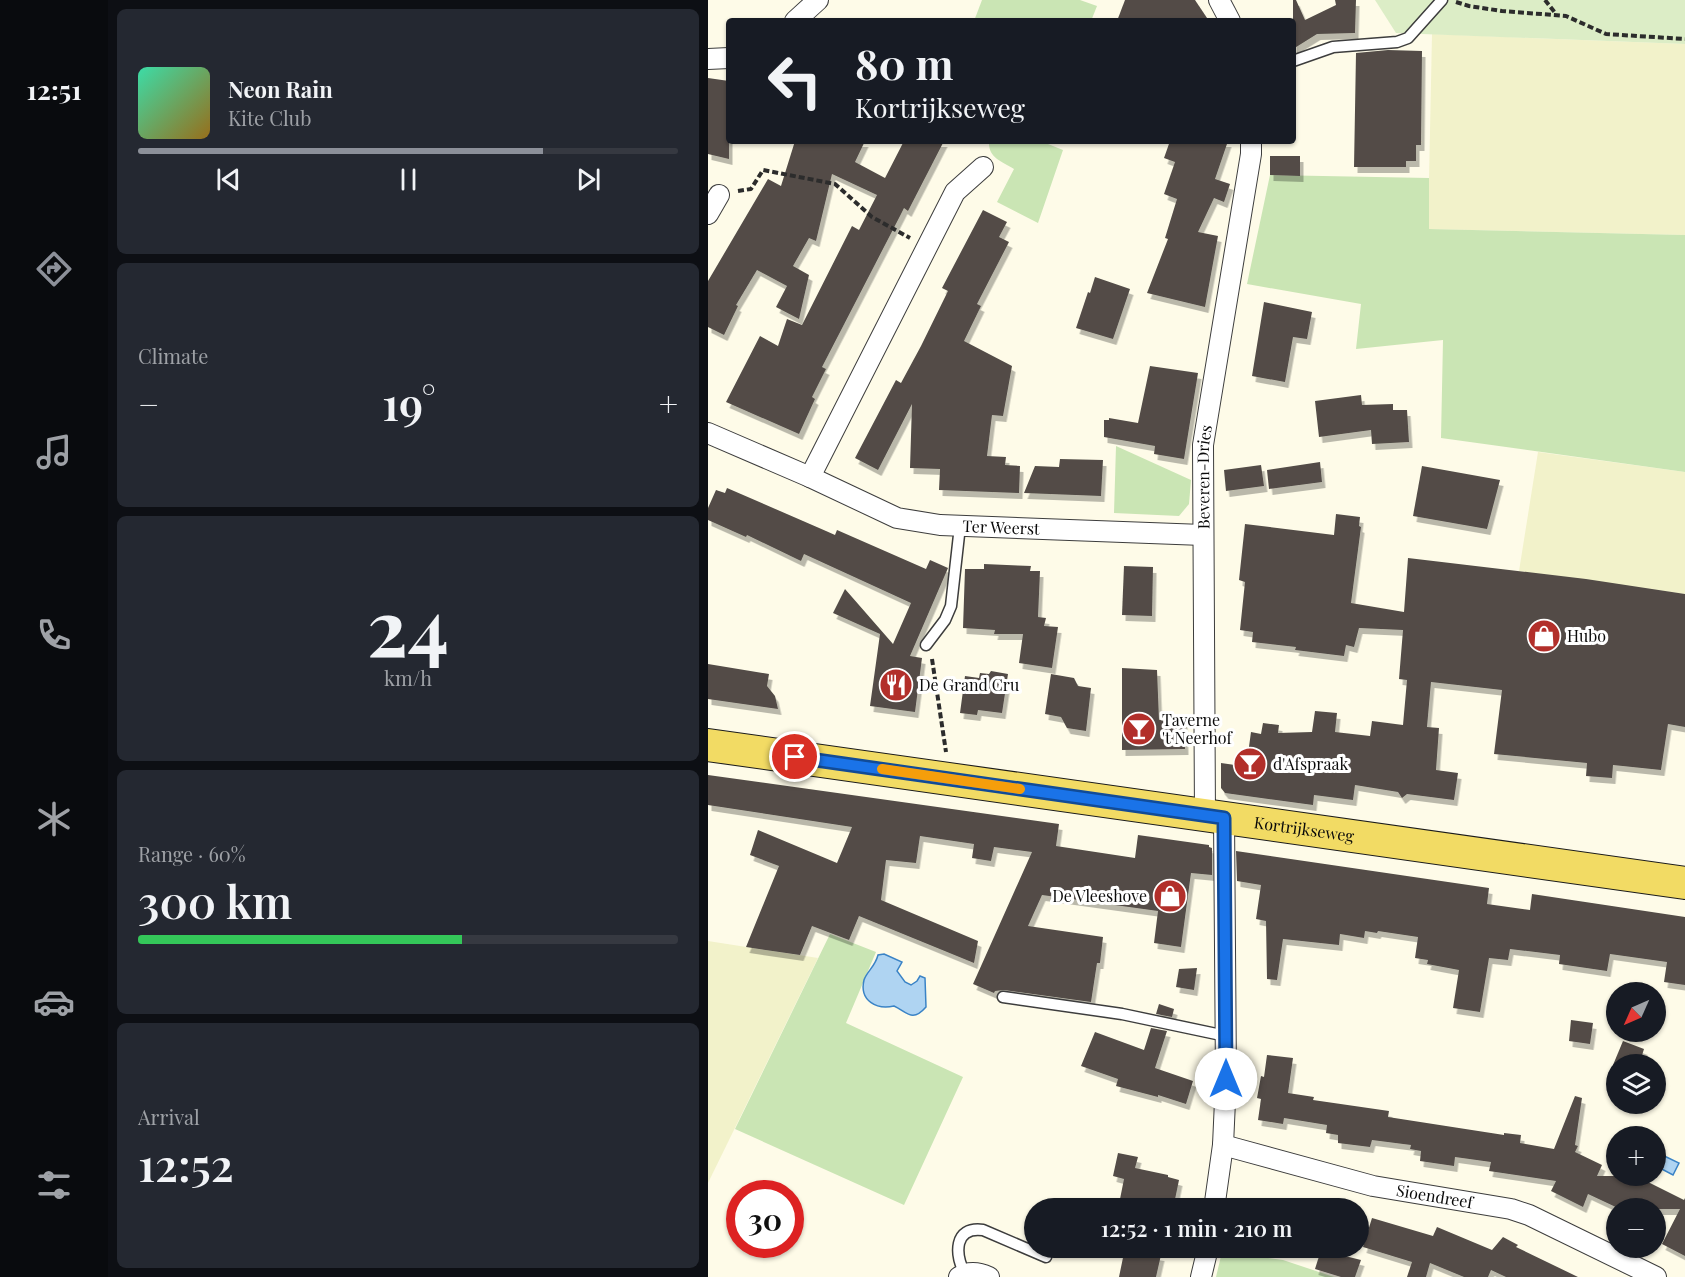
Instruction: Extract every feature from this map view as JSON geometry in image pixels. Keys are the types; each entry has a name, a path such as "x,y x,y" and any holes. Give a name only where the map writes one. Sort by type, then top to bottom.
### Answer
{"main road":[{"name":"Kortrijkseweg","path":"708,745 1685,883"}],"street":[{"path":"798,18 818,0"},
{"path":"1219,0 1228,18"},
{"path":"708,58 726,58"},
{"name":"Beveren-Dries","path":"1216,1198 1223,1145 1226,1036 1203,535 1203,445 1251,144"},
{"path":"810,477 955,192 983,167"},
{"path":"708,214 719,195"},
{"name":"Ter Weerst","path":"708,433 897,518 918,523 1203,535"},
{"name":"Sioendreef","path":"1223,1145 1373,1186 1511,1209 1635,1272 1656,1277"},
{"path":"1201,1277 1206,1258"},
{"path":"962,1275 974,1272 988,1277"}],"lane":[{"path":"1296,60 1333,47 1397,42 1408,38 1442,0"},
{"path":"926,645 945,620 951,606 960,526"},
{"path":"1003,997 1122,1014 1226,1036"},
{"path":"962,1275 958,1262 958,1247 963,1236 972,1230 983,1230 1024,1248"}],"path":[{"path":"1450,0 1469,6 1557,15 1580,21 1606,34 1685,39"},
{"path":"1545,0 1557,15"},
{"path":"719,195 751,189 763,170 835,184 872,217 927,246"},
{"path":"926,645 931,653 946,756"}],"green space":[{"path":"982,0 1080,0 1097,6 1092,18 975,18"},
{"path":"1375,0 1685,0 1685,44 1396,33"},
{"path":"1432,34 1685,44 1685,235 1428,229"},
{"path":"989,144 1048,144 1063,150 1038,223 997,202 1014,169 993,155"},
{"path":"1270,175 1429,178 1429,229 1685,235 1685,472 1441,438 1443,340 1356,349 1361,304 1247,284"},
{"path":"1116,446 1191,480 1189,504 1179,516 1114,513"},
{"path":"1538,452 1685,472 1685,594 1519,571"},
{"path":"830,934 876,952 846,1023 963,1077 904,1205 735,1129"},
{"path":"708,941 818,958 708,1183"},
{"path":"1221,1258 1268,1258 1283,1260 1334,1277 1216,1277"}],"water":[{"path":"884,954 902,962 897,971 905,982 911,985 920,976 925,978 926,1007 921,1012 910,1015 894,1006 881,1007 867,999 863,987 864,980 878,955"},
{"path":"1666,1157 1679,1163 1673,1175 1666,1171"}],"building":[{"path":"1125,0 1195,0 1207,18 1118,18"},
{"path":"1293,0 1296,0 1305,20 1336,5 1335,0 1356,0 1355,33 1317,34 1296,47 1296,18 1293,18"},
{"path":"1388,50 1422,51 1421,145 1416,145 1416,161 1406,161 1406,167 1354,167 1356,53"},
{"path":"708,78 726,81 726,144 729,144 729,159 708,154"},
{"path":"794,144 864,144 855,162 885,178 902,144 942,144 908,211 904,208 822,367 826,369 812,397 815,399 799,434 726,402 760,336 778,346 787,319 802,325 852,226 859,230 877,195 832,174 816,241 809,238 793,266 809,275 799,319 776,307 787,286 757,270 736,305 738,306 724,335 708,327 708,281 768,179 781,186"},
{"path":"1169,144 1227,144 1215,179 1230,184 1224,202 1214,198 1198,232 1218,236 1205,307 1147,293 1168,239 1165,238 1177,199 1164,194 1175,162 1164,158"},
{"path":"1270,156 1300,156 1300,176 1270,175"},
{"path":"983,210 1007,222 999,237 1009,242 977,304 981,306 964,341 1012,366 1003,416 992,415 987,456 1006,457 1005,465 1020,466 1019,493 939,490 940,469 910,468 912,404 878,470 855,458 896,380 901,383 921,346 948,291 942,288"},
{"path":"1095,277 1130,289 1113,339 1076,328"},
{"path":"1264,302 1312,312 1307,339 1293,337 1285,382 1252,376"},
{"path":"1150,366 1198,373 1184,459 1154,454 1155,446 1104,437 1104,420 1109,420 1109,418 1138,423"},
{"path":"1361,395 1362,405 1393,404 1393,410 1407,410 1409,442 1372,444 1371,430 1319,437 1315,401"},
{"path":"1060,459 1103,460 1101,496 1024,493 1035,466 1059,467"},
{"path":"1320,462 1322,482 1269,489 1267,470"},
{"path":"1261,465 1264,486 1226,491 1224,470"},
{"path":"1422,466 1500,480 1487,529 1413,516"},
{"path":"727,488 835,535 837,530 926,569 930,560 948,568 910,656 922,658 915,712 870,706 880,634 833,613 845,589 893,644 911,603 804,554 801,561 747,535 746,537 708,520 708,508 716,490 725,493"},
{"path":"1336,514 1360,517 1359,526 1361,527 1351,603 1404,612 1408,558 1586,579 1685,594 1685,727 1668,724 1661,770 1613,765 1612,778 1586,776 1587,763 1494,754 1502,690 1431,682 1427,727 1439,728 1436,770 1458,773 1454,800 1407,794 1402,798 1398,792 1355,785 1353,800 1314,795 1313,805 1225,793 1221,788 1221,763 1242,766 1243,753 1248,754 1251,732 1261,734 1263,723 1279,725 1278,733 1312,732 1315,711 1337,713 1335,732 1370,736 1372,721 1403,725 1407,680 1399,679 1403,630 1359,628 1354,647 1346,645 1344,656 1252,642 1253,632 1240,630 1245,582 1239,580 1245,524 1334,535"},
{"path":"984,564 1031,566 1030,571 1040,571 1038,617 1046,618 1044,626 1058,627 1052,668 1019,663 1023,634 994,634 995,630 963,628 965,569 984,569"},
{"path":"1124,566 1153,567 1152,616 1122,615"},
{"path":"708,664 769,674 767,686 775,696 778,709 708,699"},
{"path":"1122,668 1157,670 1159,720 1184,721 1185,749 1122,750"},
{"path":"991,671 1008,674 1002,713 978,710 977,715 960,713 965,676 979,678 980,673 989,674"},
{"path":"1051,674 1074,678 1078,686 1091,688 1086,731 1067,728 1061,717 1045,714"},
{"path":"708,775 1059,824 1056,846 1135,858 1138,835 1209,845 1212,848 1212,875 1191,873 1181,947 1154,943 1158,911 1042,895 1028,926 1103,937 1091,1002 1004,990 994,993 973,984 1032,852 994,847 991,861 972,858 974,844 920,836 916,863 886,860 881,900 978,941 974,963 859,916 849,940 812,926 800,955 746,947 779,866 750,855 758,830 837,863 852,827 708,805"},
{"path":"1236,851 1489,888 1487,904 1530,910 1532,894 1685,917 1685,985 1664,982 1667,962 1610,954 1607,971 1559,964 1560,955 1510,949 1508,960 1489,958 1480,1012 1453,1008 1459,970 1427,964 1428,960 1415,958 1418,937 1378,931 1377,933 1365,931 1364,938 1340,934 1339,945 1283,939 1277,980 1267,979 1266,921 1256,919 1261,885 1237,881"},
{"path":"1197,968 1194,990 1176,987 1179,969"},
{"path":"1159,1004 1174,1009 1172,1017 1156,1014"},
{"path":"1571,1020 1593,1023 1590,1044 1569,1041"},
{"path":"1151,1028 1167,1031 1155,1068 1193,1081 1186,1104 1116,1086 1118,1079 1081,1066 1095,1032 1144,1050"},
{"path":"1623,1042 1644,1049 1642,1054 1618,1054"},
{"path":"1267,1055 1293,1058 1288,1093 1314,1097 1313,1100 1389,1111 1388,1117 1504,1135 1504,1133 1521,1135 1520,1143 1554,1149 1575,1096 1582,1098 1575,1145 1578,1146 1575,1152 1602,1165 1597,1176 1606,1176 1606,1186 1656,1186 1684,1200 1685,1198 1685,1256 1666,1246 1666,1236 1680,1209 1666,1209 1666,1198 1606,1198 1606,1202 1588,1194 1583,1207 1551,1191 1556,1181 1489,1171 1491,1162 1455,1157 1454,1166 1420,1161 1421,1151 1410,1149 1411,1145 1372,1140 1370,1147 1338,1143 1338,1135 1326,1133 1327,1125 1284,1118 1283,1124 1258,1120 1261,1099 1257,1098 1261,1076 1264,1077"},
{"path":"1118,1153 1138,1157 1135,1168 1168,1175 1168,1177 1179,1180 1175,1198 1120,1198 1124,1179 1113,1176"},
{"path":"1372,1218 1433,1236 1437,1227 1492,1250 1503,1237 1518,1245 1516,1247 1578,1277 1506,1277 1491,1270 1488,1277 1464,1277 1430,1263 1426,1277 1407,1277 1412,1262 1369,1249 1369,1228"},
{"path":"1123,1258 1160,1258 1156,1277 1119,1277"},
{"path":"1318,1258 1361,1260 1355,1277 1341,1277 1315,1269"}],"slow traffic":[{"path":"882,769 1020,789"}],"place":[{"name":"Hubo","path":"1544,636"},
{"name":"De Grand Cru","path":"896,685"},
{"name":"Taverne 't Neerhof","path":"1139,729"},
{"name":"d'Afspraak","path":"1250,764"},
{"name":"De Vleeshove","path":"1170,896"}],"route":[{"path":"795,757 1224,818 1226,1079"}]}
